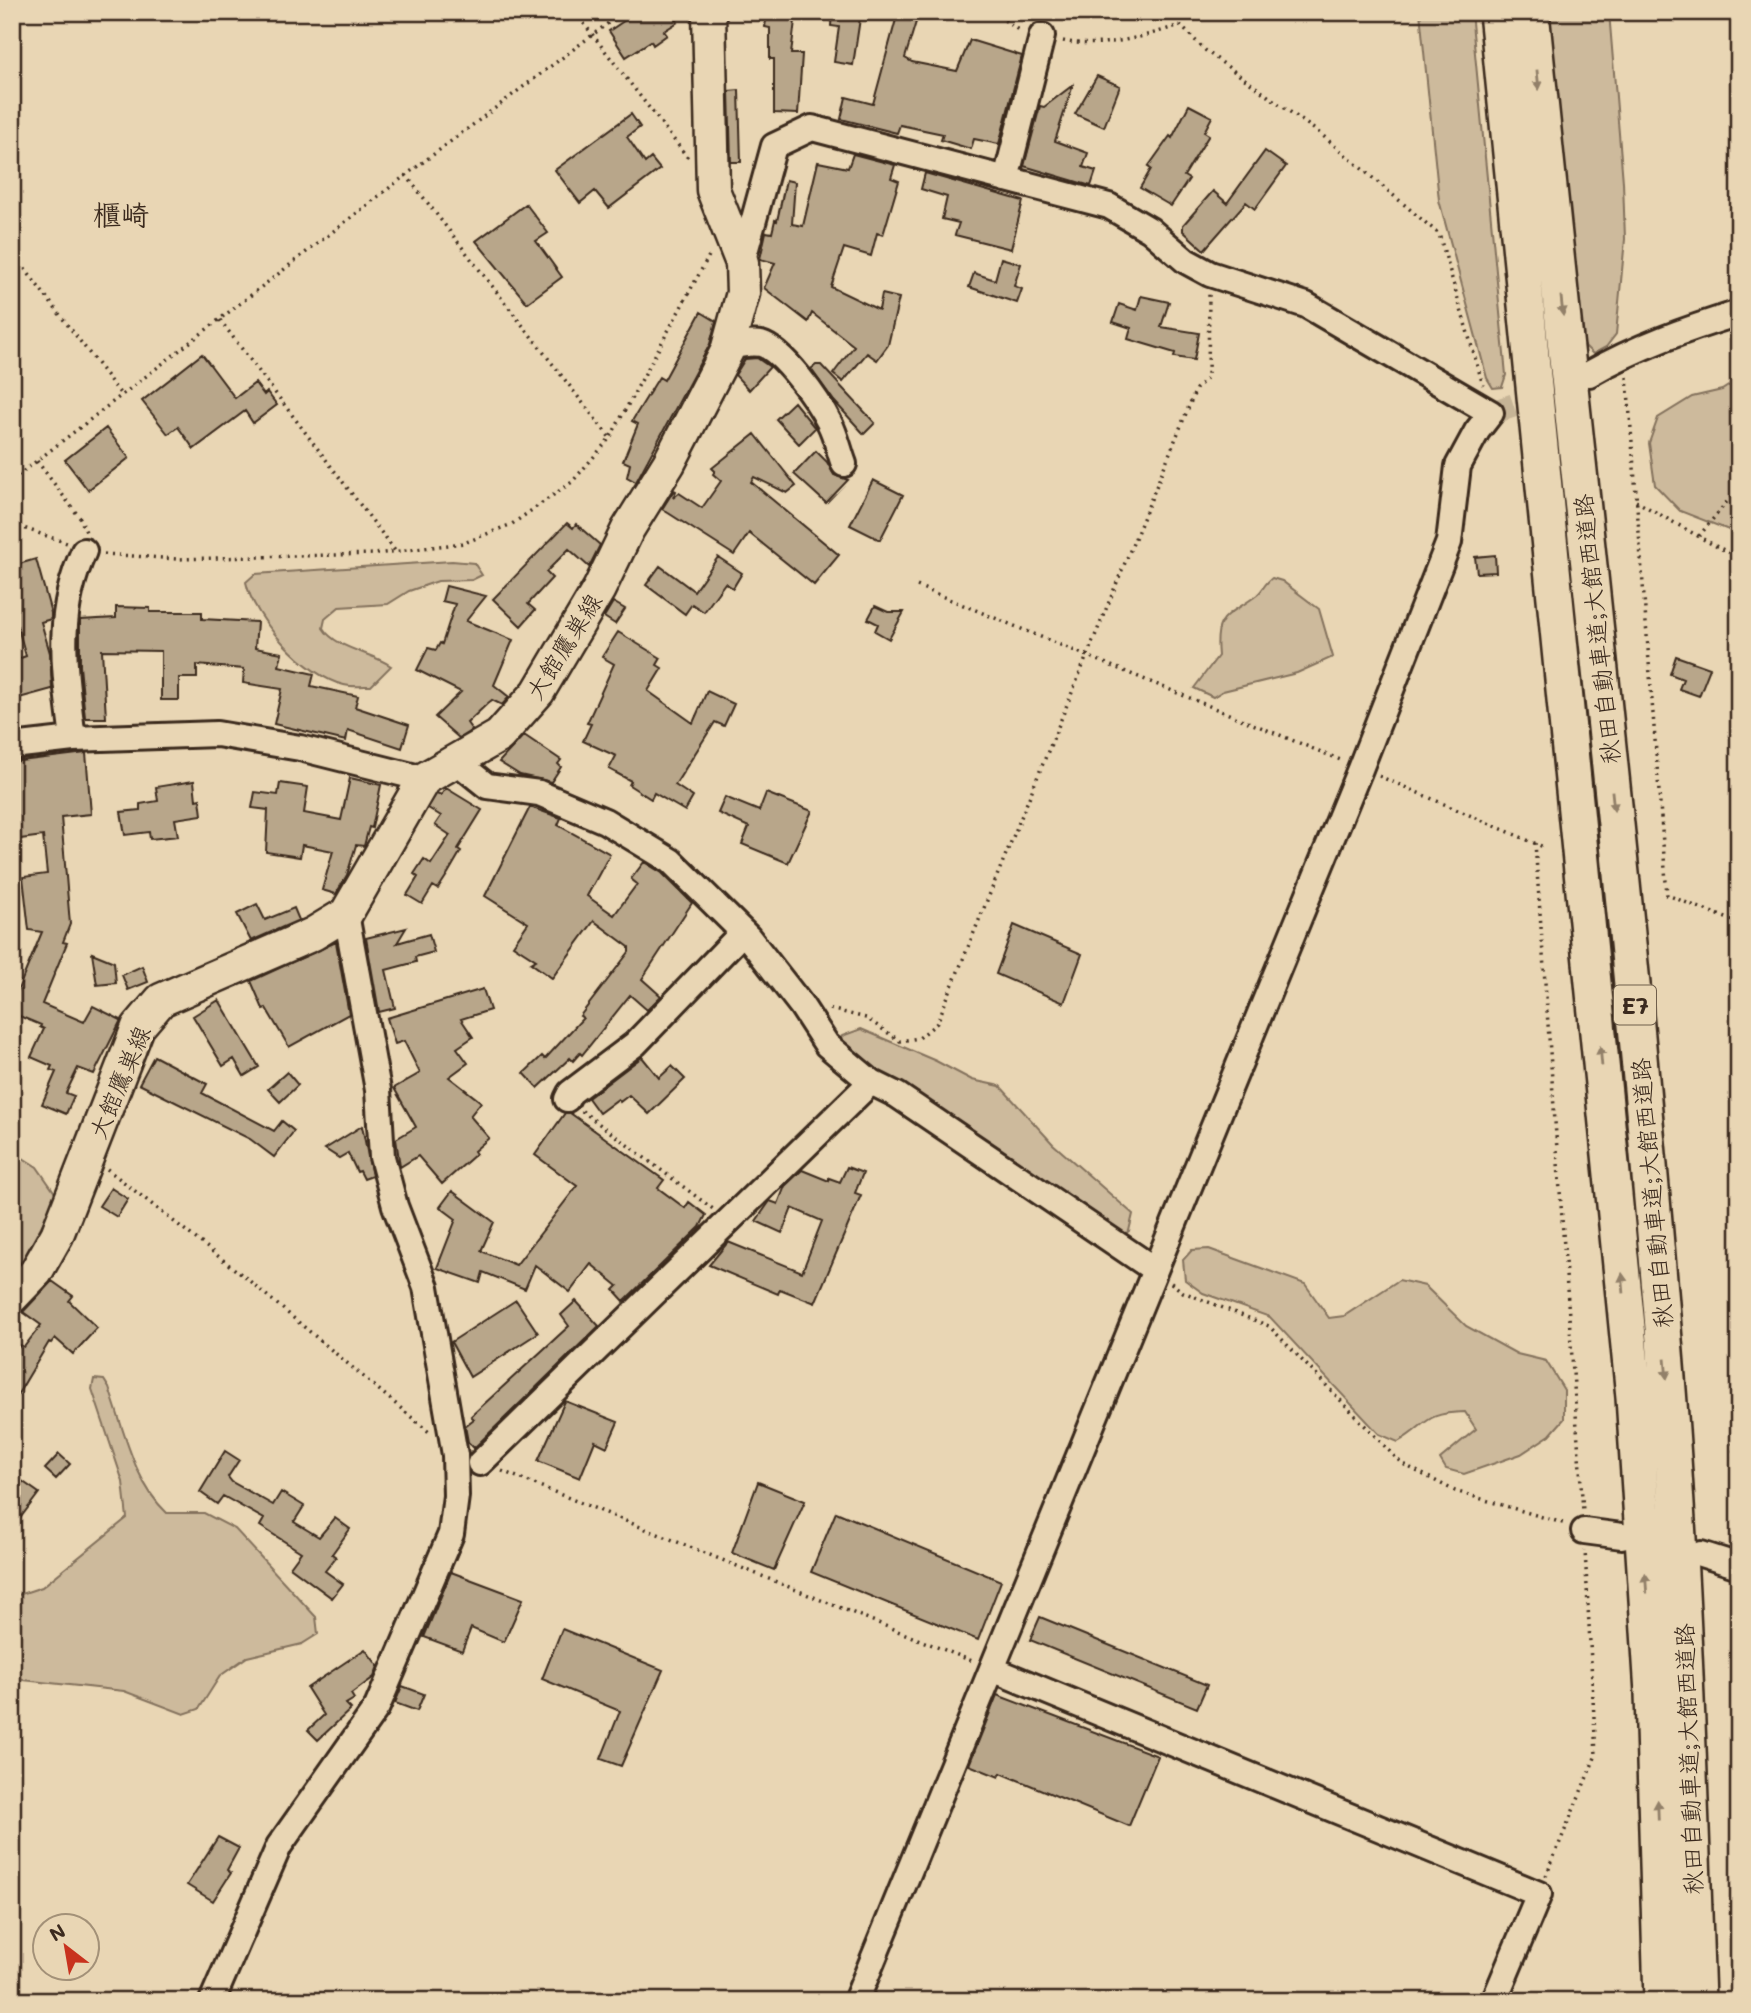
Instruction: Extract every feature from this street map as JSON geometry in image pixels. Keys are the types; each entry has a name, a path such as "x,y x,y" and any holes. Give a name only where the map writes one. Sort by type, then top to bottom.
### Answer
{"highway":[{"name":"秋田自動車道;大館西道路","path":"1497,12 1634,1397 1653,1693 1660,1847 1662,2001"},
{"name":"秋田自動車道;大館西道路","path":"1531,12 1634,1001 1668,1393 1687,1688 1697,2001"},
{"path":"1648,2001 1649,1956 1660,1847"}],"main road":[{"name":"大館鷹巣線","path":"12,1297 36,1272 57,1235 110,1093 138,1027 161,1000 313,934 346,914 424,779 499,736 538,692 599,589 628,529 669,463 728,347 743,293 742,263 713,190 709,12"}],"street":[{"path":"1006,179 1042,36"},
{"path":"742,263 774,146 812,128 1109,206 1150,230 1186,261 1210,274 1306,305 1491,414 1477,431 1458,466 1449,542 1360,769 856,2001"},
{"path":"1589,374 1625,355 1687,329 1739,313"},
{"path":"728,347 752,343 764,345 782,359 806,386 830,422 844,464"},
{"path":"73,739 62,647 70,582 83,551"},
{"path":"12,746 73,739 217,734 300,748 424,779"},
{"path":"457,762 487,786 539,793 606,821 671,861 743,932 827,1045 871,1082 909,1102 1155,1270"},
{"path":"212,2001 279,1846 377,1707 451,1534 456,1496 456,1455 426,1287 395,1206 382,1157 378,1090 346,914"},
{"path":"567,1099 570,1093 635,1044 743,932"},
{"path":"480,1464 871,1082"},
{"path":"1584,1531 1622,1536"},
{"path":"1701,1554 1739,1566"},
{"path":"992,1669 1539,1894 1494,2001"}],"path":[{"path":"575,12 713,190"},
{"path":"12,480 406,175 623,12"},
{"path":"993,12 1023,33 1081,44 1148,36 1180,25"},
{"path":"1175,12 1180,25 1206,51 1322,135 1438,234 1491,414"},
{"path":"406,175 610,438"},
{"path":"12,524 51,535 83,551 177,559 396,552 464,543 512,524 572,482 610,438 713,248 728,228"},
{"path":"12,252 122,396"},
{"path":"808,1017 830,1009 866,1018 900,1041 919,1038 937,1023 1196,389 1208,377 1210,274"},
{"path":"220,320 396,552"},
{"path":"1625,355 1667,895 1739,923"},
{"path":"37,461 80,518 86,533 83,551"},
{"path":"1699,536 1739,487"},
{"path":"1636,501 1739,555"},
{"path":"917,586 1546,848"},
{"path":"1535,844 1584,1531 1596,1755 1539,1894"},
{"path":"567,1099 729,1221"},
{"path":"89,1154 246,1278 456,1455"},
{"path":"1155,1270 1183,1292 1269,1326 1401,1463 1455,1491 1584,1531"},
{"path":"1739,1401 1733,1440 1739,1514"},
{"path":"480,1464 992,1669"}],"shaded area":[{"path":"1420,12 1471,12 1506,375 1502,387 1493,388 1487,378 1439,200"},
{"path":"1549,12 1609,12 1625,239 1616,334 1606,347 1593,354 1583,344"},
{"path":"1739,379 1739,534 1680,511 1655,485 1649,443 1658,418 1692,397 1722,390"},
{"path":"452,561 474,563 482,575 472,580 438,581 409,591 388,604 339,607 325,619 323,628 336,641 391,666 371,686 347,686 314,671 270,628 259,612 246,582 255,574"},
{"path":"1272,578 1282,581 1319,609 1333,657 1297,673 1223,691 1213,697 1194,688 1218,656 1218,632 1225,618 1257,595"},
{"path":"861,1029 936,1061 972,1080 1000,1086 1053,1144 1133,1214 1129,1231 1122,1236 1106,1228 838,1045 842,1036"},
{"path":"12,1151 37,1167 55,1193 48,1214 12,1279"},
{"path":"1209,1249 1305,1284 1329,1318 1344,1316 1399,1280 1425,1286 1466,1326 1517,1354 1546,1361 1564,1390 1564,1419 1550,1435 1521,1454 1464,1474 1446,1469 1440,1459 1476,1429 1465,1412 1433,1417 1398,1442 1379,1434 1270,1317 1203,1293 1185,1280 1183,1260 1192,1250"},
{"path":"94,1379 104,1380 109,1388 138,1471 167,1513 204,1513 235,1529 316,1617 318,1634 302,1644 247,1657 220,1676 199,1709 184,1714 124,1691 23,1680 12,1674 12,1597 42,1587 127,1518 123,1482 92,1389"}],"building":[{"path":"637,12 671,12 678,22 664,31 667,35 653,45 651,41 626,57 609,31"},
{"path":"767,12 796,12 791,54 802,54 798,114 774,113 774,59 770,59 770,28 765,27"},
{"path":"832,12 861,12 853,65 834,62 839,27 831,26"},
{"path":"898,12 919,12 905,58 912,62 957,71 970,40 1022,56 999,144 974,139 971,149 941,140 943,134 900,125 897,133 841,119 846,97 873,104"},
{"path":"1097,76 1120,86 1104,127 1075,114"},
{"path":"1073,85 1055,141 1088,153 1083,167 1096,171 1091,186 1024,166 1040,106 1044,107"},
{"path":"739,90 741,162 731,162 729,91"},
{"path":"1189,105 1212,117 1204,132 1209,135 1184,176 1189,179 1171,206 1140,188 1151,169 1148,167 1170,136 1172,138"},
{"path":"631,114 640,127 627,137 645,163 651,158 660,169 609,208 595,191 580,203 555,170"},
{"path":"1265,151 1286,166 1255,209 1246,202 1204,250 1183,231 1183,225 1213,191 1227,203"},
{"path":"853,154 895,165 891,178 899,181 883,235 877,233 871,256 844,248 831,287 879,310 882,294 899,298 888,345 877,360 867,353 843,382 833,374 854,346 812,313 808,322 764,288 775,263 760,259 766,232 772,233 775,220 777,221 786,180 795,182 792,224 803,226 818,162 848,168"},
{"path":"925,173 1023,201 1011,249 955,235 959,223 942,219 947,197 921,189"},
{"path":"526,204 548,233 536,241 562,277 527,303 476,241"},
{"path":"1001,258 1021,264 1014,286 1022,289 1017,303 969,287 974,273 995,280"},
{"path":"1141,296 1169,302 1161,327 1199,333 1194,360 1174,357 1175,353 1128,339 1131,328 1113,322 1119,304 1137,310"},
{"path":"701,312 716,321 710,344 636,482 627,477 630,464 623,461 638,424 632,421 659,377 664,380"},
{"path":"202,354 235,398 255,383 264,395 267,392 277,405 253,423 245,411 194,449 178,427 168,434 142,401"},
{"path":"757,358 770,367 749,390 735,375 745,359"},
{"path":"821,365 875,423 864,434 834,401 811,369"},
{"path":"794,402 815,428 799,444 776,419"},
{"path":"106,428 129,458 88,490 65,460"},
{"path":"755,434 796,486 787,493 754,477 751,482 839,555 814,585 749,533 734,555 662,509 674,490 676,491 673,498 679,493 702,508 721,481 713,474 715,471 712,468"},
{"path":"816,451 827,462 834,475 848,480 826,503 794,474"},
{"path":"873,480 903,495 880,540 850,525"},
{"path":"567,523 573,528 576,524 600,545 589,567 569,549 546,572 552,578 528,604 535,610 521,626 493,599"},
{"path":"1495,555 1496,572 1477,573 1475,557"},
{"path":"718,557 742,573 733,588 725,583 704,612 692,604 685,614 646,585 660,566 694,591"},
{"path":"36,559 51,613 51,619 41,622 50,653 52,689 12,700 12,661 26,656 12,607 12,566"},
{"path":"446,586 486,596 466,621 513,640 494,685 509,697 502,705 492,700 487,704 467,723 472,730 459,738 435,717 461,692 417,670 428,648 436,650 440,643 442,644 455,604 442,601"},
{"path":"613,602 625,609 615,624 604,617"},
{"path":"875,606 888,612 904,612 889,639 875,631 878,624 868,619"},
{"path":"116,607 150,608 150,612 202,612 202,619 257,622 255,648 282,653 279,666 314,674 311,686 358,696 355,707 409,725 402,748 348,730 346,741 274,724 282,689 243,683 244,669 197,665 197,678 179,678 179,700 161,700 161,651 102,650 106,718 85,718 80,666 80,620 116,618"},
{"path":"618,632 661,658 657,665 662,668 648,691 693,723 707,691 734,704 724,726 715,722 675,785 693,797 685,811 654,793 651,799 629,785 631,781 609,769 616,756 583,741 591,724 587,723 614,664 602,657"},
{"path":"1676,656 1710,668 1699,696 1679,689 1683,679 1670,674"},
{"path":"524,735 561,760 558,764 561,767 551,782 520,775 499,762"},
{"path":"86,753 91,814 61,817 70,924 63,942 67,943 42,1004 84,1022 93,1006 121,1020 94,1074 78,1068 66,1093 74,1096 66,1114 42,1104 56,1072 50,1070 52,1066 31,1057 44,1029 41,1025 12,1013 12,1004 42,932 29,930 23,877 47,874 43,836 12,840 12,762"},
{"path":"350,778 381,785 372,828 369,827 364,846 356,845 347,875 336,894 322,890 333,851 302,845 300,857 266,852 268,810 252,808 255,792 278,795 280,783 308,787 304,813 341,820"},
{"path":"194,781 196,800 200,799 202,815 175,819 178,836 150,839 149,832 125,835 121,812 140,810 140,804 158,801 156,787"},
{"path":"446,788 482,810 458,849 461,851 447,875 438,889 433,886 422,904 407,895 418,877 414,874 424,859 431,864 450,835 435,825 441,816 428,808 437,793 441,795"},
{"path":"766,793 812,811 788,863 742,844 749,827 718,813 725,797 759,811"},
{"path":"530,807 561,818 558,825 610,854 587,896 614,915 637,884 631,879 644,862 662,873 692,903 642,979 661,996 647,1010 630,995 582,1055 580,1053 573,1061 570,1058 538,1088 524,1073 542,1056 545,1059 583,1018 580,1016 629,952 629,947 594,921 552,978 531,963 536,960 513,945 528,923 485,896"},
{"path":"257,904 265,920 294,908 299,920 251,941 237,914"},
{"path":"1014,925 1082,954 1064,1003 996,974"},
{"path":"406,928 397,943 429,934 434,952 415,957 416,962 386,970 395,1008 379,1012 366,938"},
{"path":"336,942 349,1014 289,1047 266,1008 263,1009 251,981"},
{"path":"92,953 114,962 116,983 97,985"},
{"path":"142,966 148,982 128,990 122,975"},
{"path":"483,989 490,1010 461,1019 473,1037 457,1048 468,1063 449,1077 481,1102 470,1116 489,1138 474,1151 476,1154 442,1184 418,1156 400,1167 396,1139 416,1127 394,1088 420,1073 404,1041 395,1044 387,1018"},
{"path":"219,1000 259,1067 244,1076 234,1059 223,1066 193,1016"},
{"path":"154,1056 207,1084 202,1093 274,1131 282,1121 294,1131 274,1157 250,1139 139,1084"},
{"path":"642,1057 659,1078 672,1066 685,1079 649,1114 629,1095 620,1102 618,1099 599,1113 588,1098"},
{"path":"287,1072 298,1085 280,1102 268,1089"},
{"path":"565,1113 570,1113 664,1180 658,1188 685,1208 689,1202 706,1215 700,1227 624,1301 614,1290 618,1286 591,1264 570,1292 535,1265 525,1289 483,1272 480,1283 437,1268 456,1219 440,1207 452,1191 494,1222 481,1251 516,1265 577,1186 535,1155"},
{"path":"362,1126 372,1176 364,1179 360,1171 357,1172 348,1153 339,1158 325,1149"},
{"path":"847,1167 863,1173 855,1193 861,1195 815,1303 780,1289 778,1294 709,1265 728,1242 802,1272 822,1221 792,1208 782,1233 756,1221 770,1201 778,1204 785,1186 802,1170 829,1181 829,1178 840,1182"},
{"path":"111,1188 128,1199 117,1217 99,1206"},
{"path":"52,1281 73,1296 69,1301 97,1328 73,1354 55,1338 49,1342 12,1404 12,1344 18,1348 20,1345 24,1347 41,1325 23,1312"},
{"path":"516,1300 538,1333 470,1377 451,1342"},
{"path":"576,1301 599,1326 474,1448 468,1442 465,1426 474,1419 471,1416 569,1326 561,1315"},
{"path":"565,1401 618,1422 607,1447 595,1441 580,1478 538,1461"},
{"path":"225,1451 239,1460 228,1477 232,1482 273,1505 281,1492 304,1506 294,1522 319,1537 335,1518 350,1529 332,1554 336,1557 325,1571 343,1584 332,1598 290,1567 301,1552 260,1526 264,1519 223,1496 217,1504 200,1492"},
{"path":"59,1454 70,1464 56,1479 45,1469"},
{"path":"12,1474 39,1493 12,1529"},
{"path":"758,1482 805,1501 774,1570 732,1553"},
{"path":"836,1512 1001,1581 978,1640 811,1572"},
{"path":"451,1572 523,1599 504,1642 471,1628 462,1651 424,1637"},
{"path":"1040,1617 1207,1685 1197,1708 1030,1640"},
{"path":"562,1629 663,1670 621,1766 601,1759 620,1711 542,1679"},
{"path":"365,1649 378,1666 374,1677 351,1694 354,1699 346,1704 351,1709 318,1740 308,1730 324,1715 307,1688"},
{"path":"402,1686 424,1694 417,1711 395,1703"},
{"path":"997,1695 1158,1756 1129,1826 1001,1773 999,1777 969,1765"},
{"path":"218,1837 239,1848 227,1870 231,1873 213,1901 187,1885"}],"tunnel":[{"path":"1491,413 1550,393"}],"district":[{"name":"櫃崎","path":"121,214"}]}
